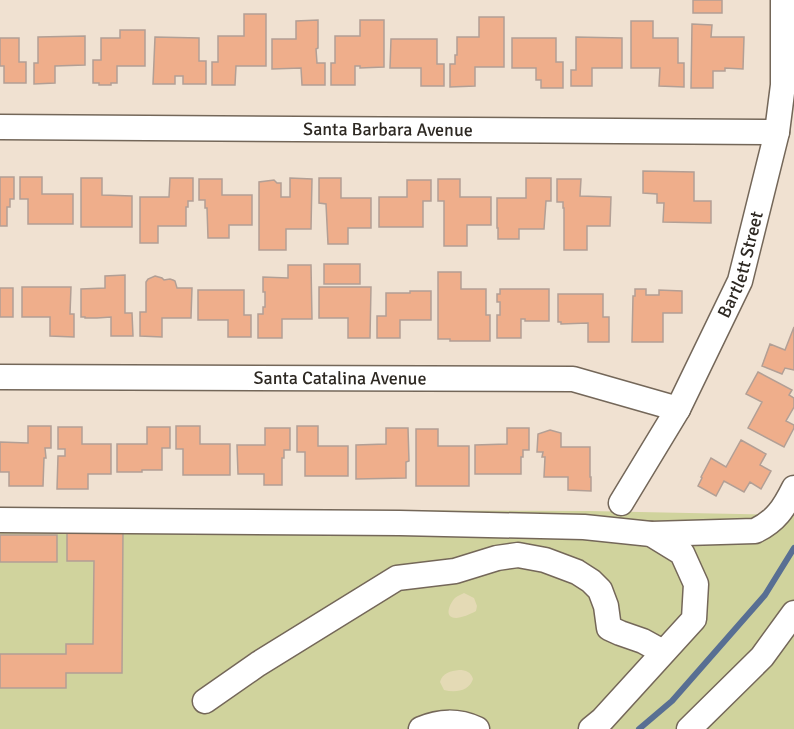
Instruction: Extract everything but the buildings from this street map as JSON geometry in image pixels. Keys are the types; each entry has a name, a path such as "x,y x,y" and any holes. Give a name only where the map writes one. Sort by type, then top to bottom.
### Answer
{"street":[{"name":"Bartlett Street","path":"621,503 678,409 740,281 777,132 783,85 783,0"},
{"name":"Santa Barbara Avenue","path":"0,127 777,132"},
{"name":"Santa Catalina Avenue","path":"0,376 573,379 678,409"},
{"path":"0,520 584,527 651,534 755,531 768,525 791,502"},
{"path":"591,729 602,720 694,620 696,584 682,553 651,534"},
{"path":"205,701 258,664 397,578 455,571 497,558 518,555 545,560 577,572 591,581 600,590 606,606 609,628 643,641 663,652"},
{"path":"689,729 762,657 794,613"},
{"path":"421,729 450,721 477,729"}],"green space":[{"path":"0,509 589,511 794,515 794,729 0,729"}],"sand":[{"path":"464,593 474,598 476,611 456,618 450,616 451,603"},
{"path":"459,670 470,673 473,679 471,683 465,689 444,690 440,682 443,676"}],"waterway":[{"path":"639,729 672,701 765,595 794,548"}]}
